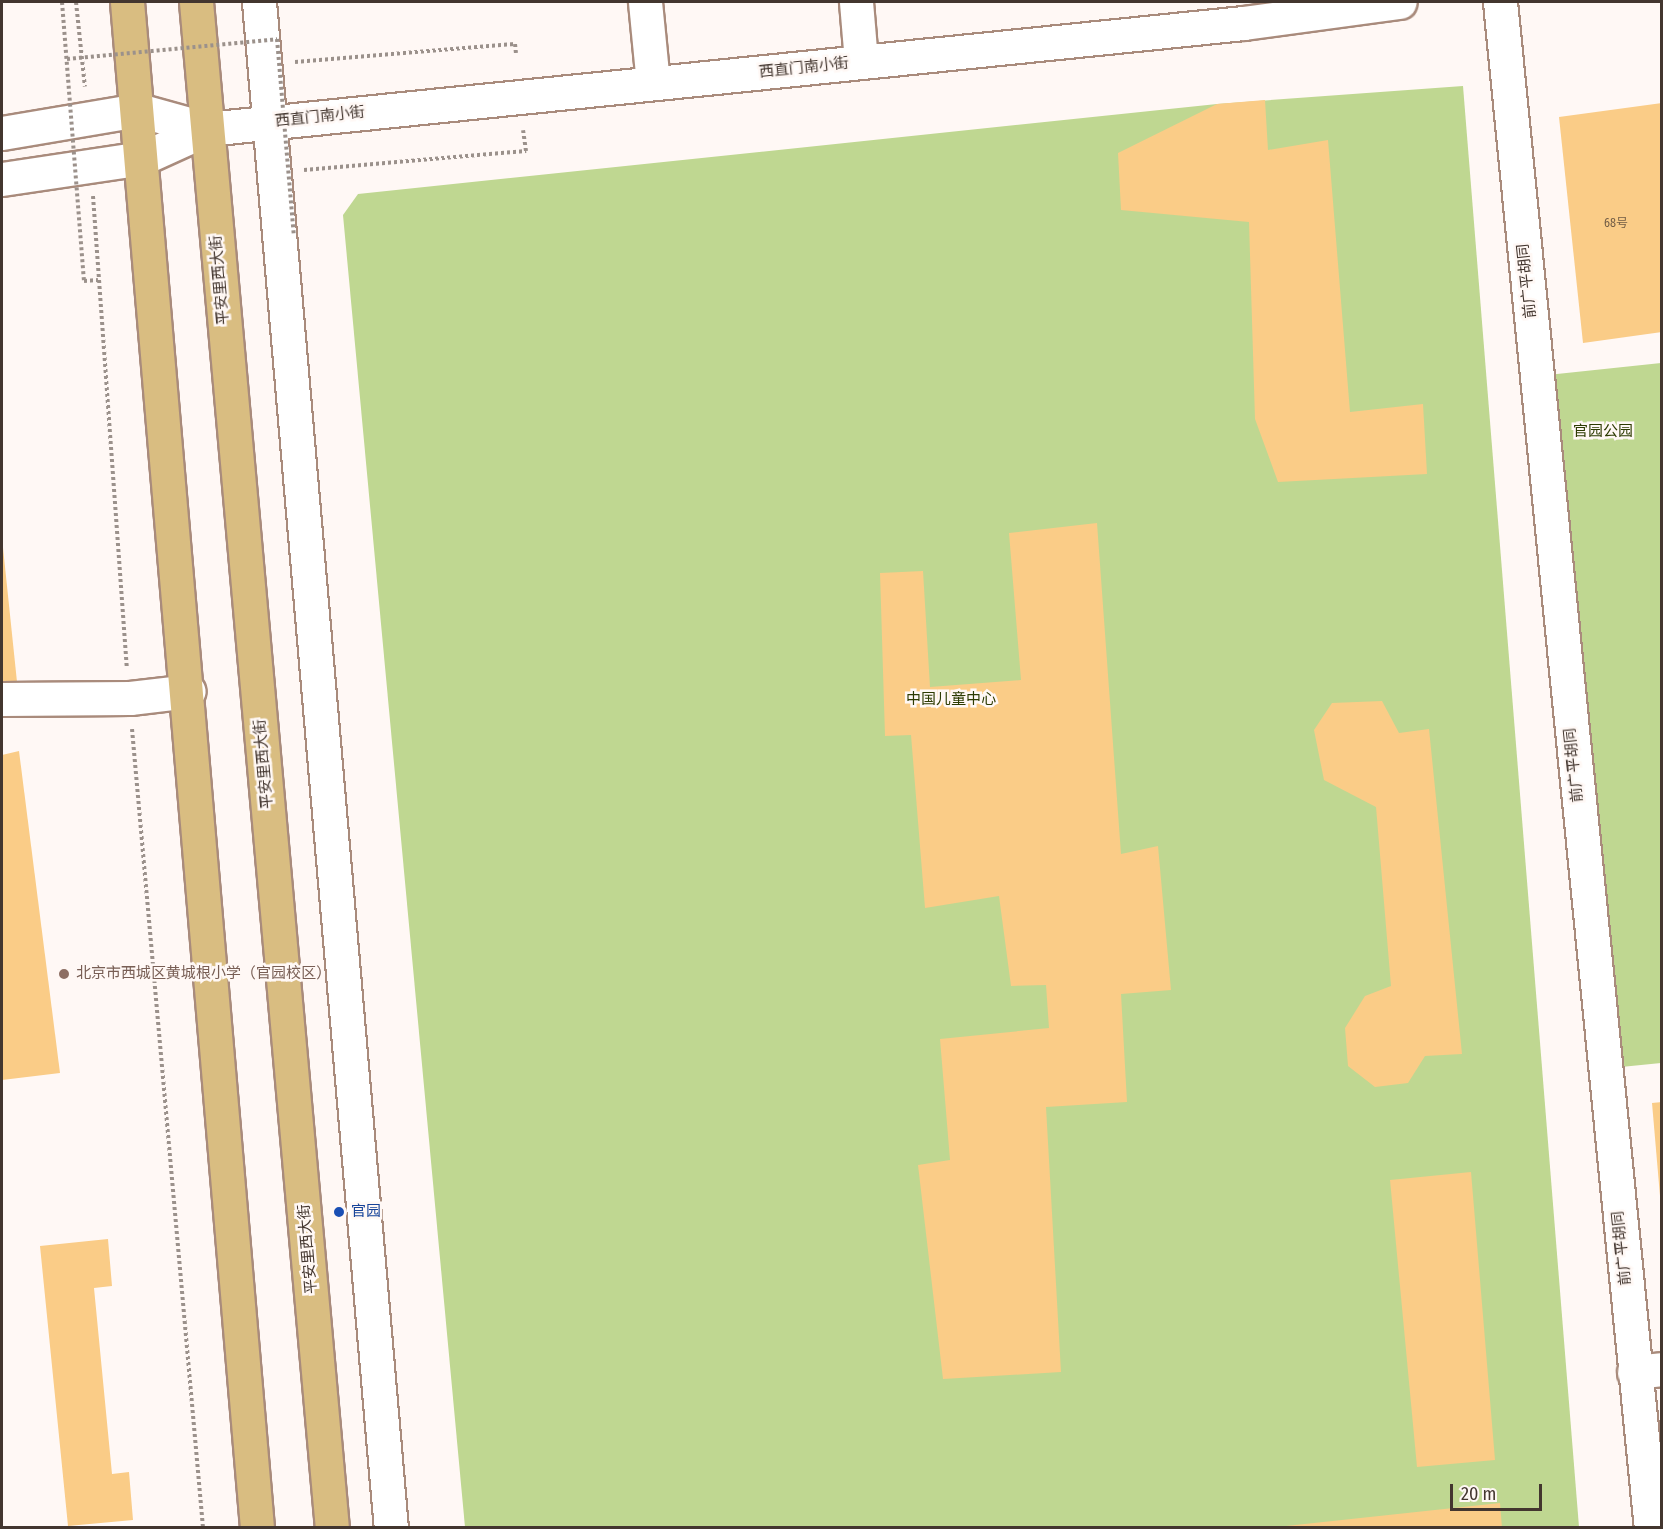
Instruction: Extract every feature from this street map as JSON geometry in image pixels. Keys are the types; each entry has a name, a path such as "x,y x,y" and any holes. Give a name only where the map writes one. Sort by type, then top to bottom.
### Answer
{"main road":[{"path":"127,2 143,158 189,691 257,1527"},
{"name":"平安里西大街","path":"196,2 332,1527"}],"street":[{"path":"259,2 391,1527"},
{"path":"645,2 653,83"},
{"path":"856,2 861,62"},
{"name":"西直门南小街","path":"2,179 143,158 207,129 861,62 1243,12 1400,2"},
{"name":"前广平胡同","path":"1500,2 1648,1371 1651,1527"},
{"name":"西直门南小街","path":"2,134 138,110 207,129"},
{"path":"2,699 130,698 189,691"}],"path":[{"path":"62,2 84,280 98,280"},
{"path":"76,2 88,118"},
{"path":"66,59 277,39 294,236"},
{"path":"279,63 515,44 516,53"},
{"path":"289,171 526,151 523,130"},
{"path":"91,165 130,698 203,1527"}],"green space":[{"name":"中国儿童中心","path":"1463,86 1579,1527 465,1527 343,215 358,194 1217,104"},
{"name":"官园公园","path":"1661,363 1661,1063 1611,1068 1538,376"}],"building":[{"path":"1265,100 1268,150 1328,140 1350,412 1423,404 1427,474 1278,482 1255,419 1249,222 1121,210 1118,153 1217,104"},
{"path":"1662,103 1662,332 1583,343 1559,117"},
{"path":"1097,523 1121,854 1158,846 1171,990 1121,994 1127,1102 1046,1107 1061,1372 943,1379 918,1165 950,1160 940,1039 1049,1028 1046,985 1011,986 999,896 925,908 911,735 885,736 880,573 923,571 930,687 1021,680 1009,533"},
{"path":"2,538 17,682 2,683"},
{"path":"1382,701 1399,733 1429,729 1462,1054 1425,1056 1408,1083 1375,1087 1348,1066 1345,1028 1365,996 1391,986 1376,807 1324,780 1314,730 1332,703"},
{"path":"19,751 60,1073 2,1080 2,755"},
{"path":"1662,1102 1662,1196 1660,1196 1652,1103"},
{"path":"1471,1172 1495,1460 1417,1467 1390,1180"},
{"path":"108,1239 112,1286 94,1288 112,1474 129,1472 133,1520 68,1526 40,1246"},
{"path":"1500,1503 1502,1528 1286,1528 1286,1526"}],"place":[{"name":"北京市西城区黄城根小学（官园校区）","path":"64,974"},
{"name":"官园","path":"339,1212"}]}
